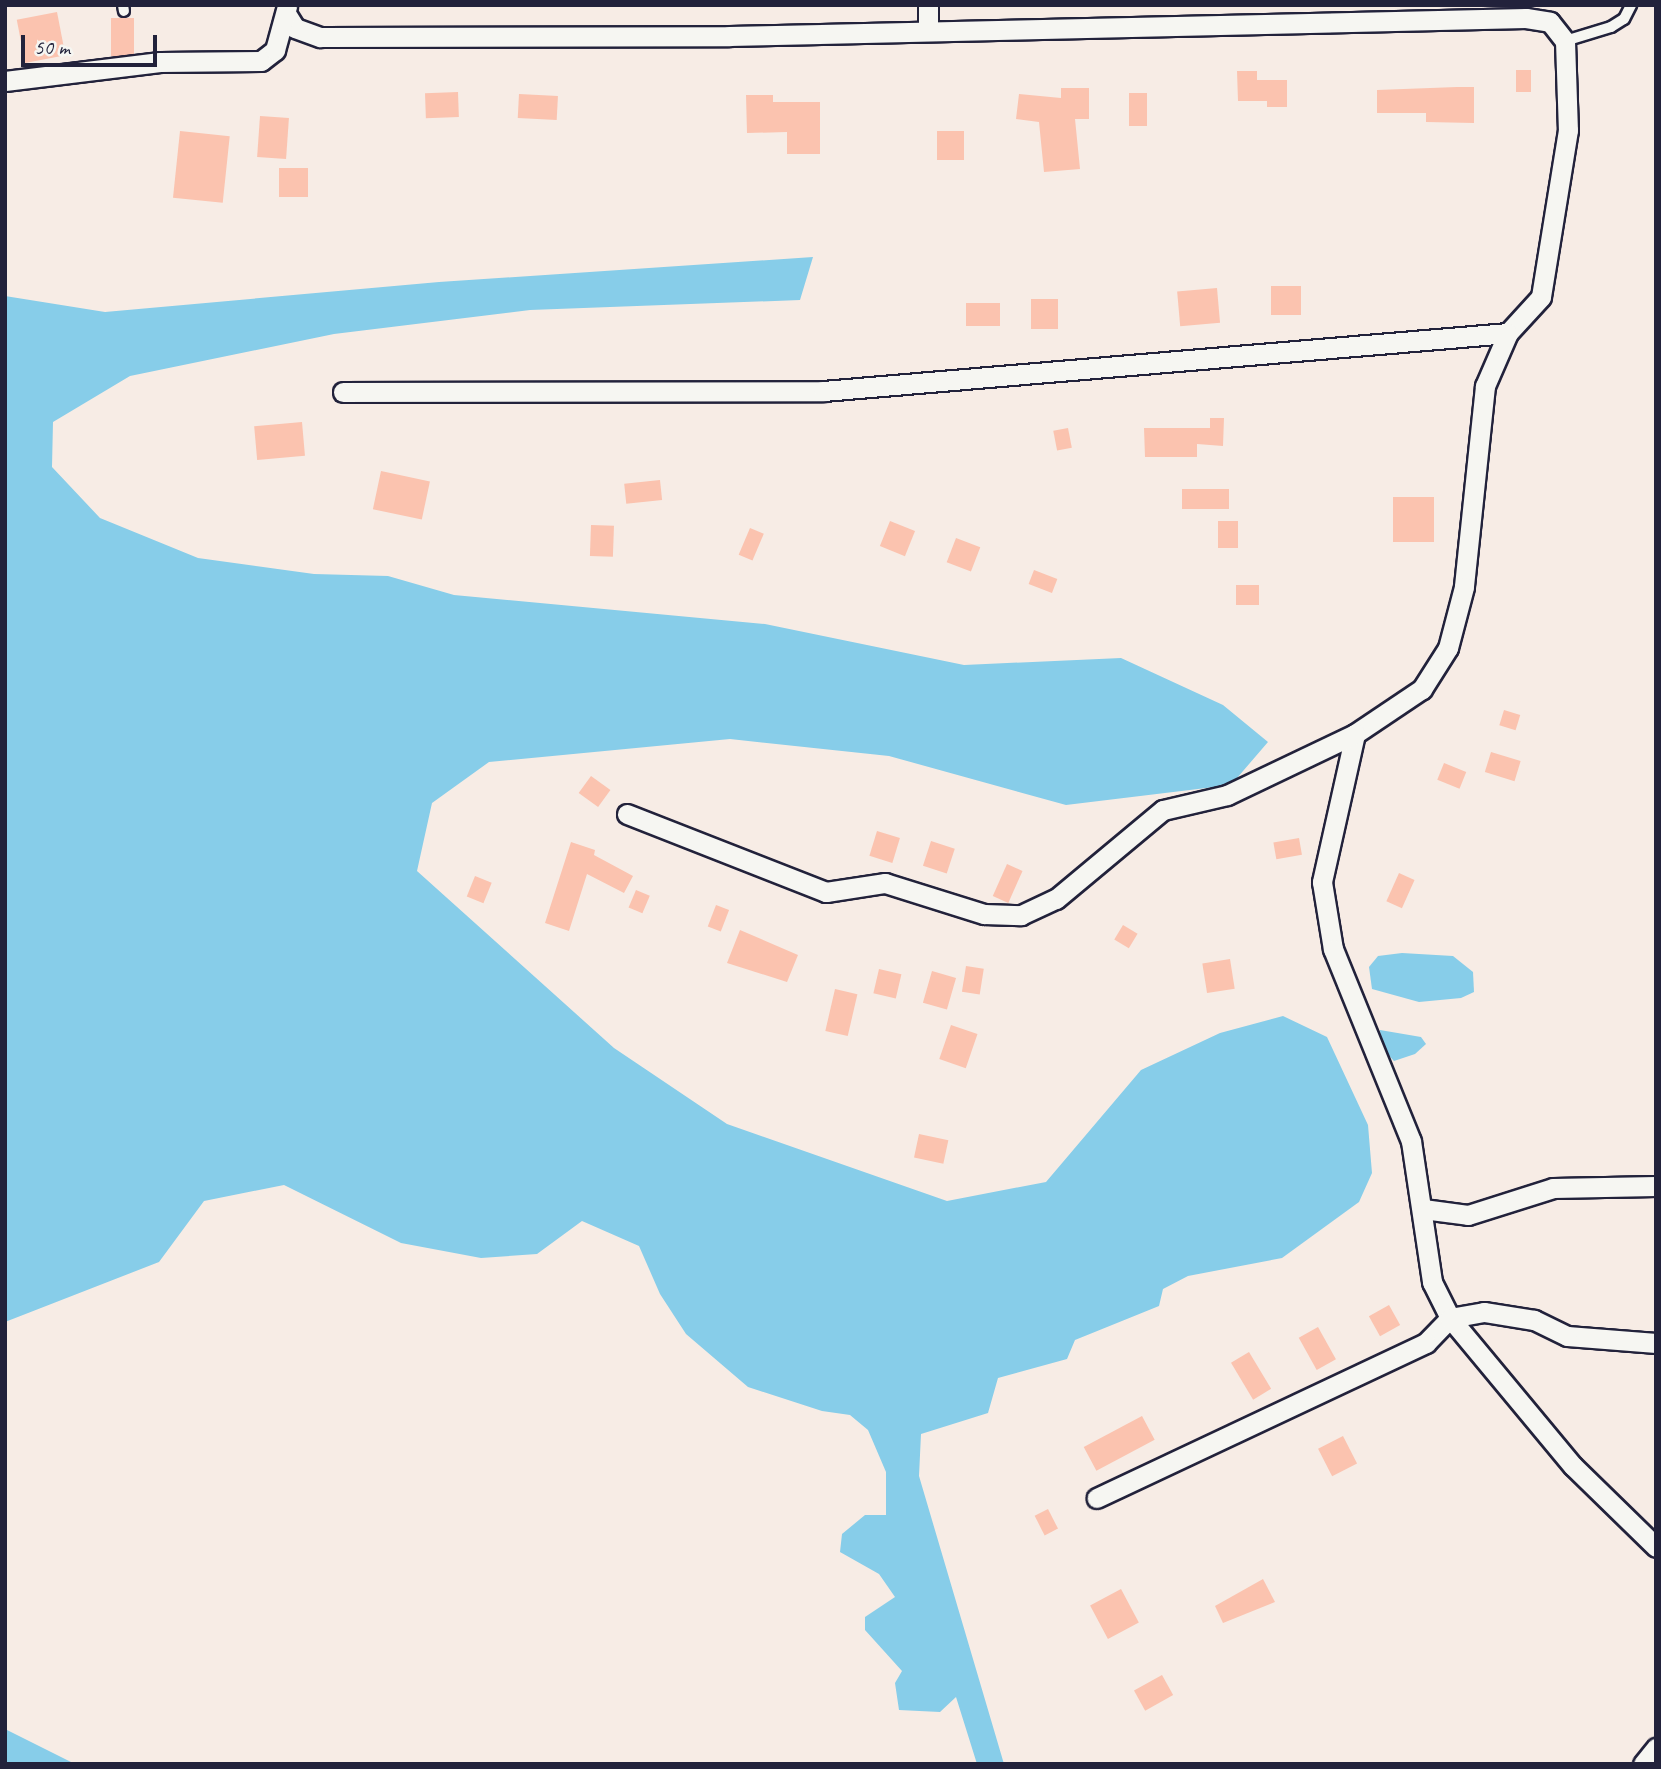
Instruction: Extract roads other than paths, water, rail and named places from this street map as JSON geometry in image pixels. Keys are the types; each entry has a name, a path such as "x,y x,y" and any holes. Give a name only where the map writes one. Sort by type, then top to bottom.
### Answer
{"street":[{"path":"928,5 928,32"},
{"path":"287,10 295,28 320,37 928,32 1526,18 1550,22 1565,41 1568,130 1541,297 1508,333 1485,386 1464,587 1448,648 1422,689 1355,734 1227,795 1163,810 1056,899 1021,915 984,914 885,883 826,892 627,814"},
{"path":"5,81 148,63 261,61 275,50 287,10"},
{"path":"343,392 823,391 1508,333"},
{"path":"1355,734 1322,883 1333,949 1411,1141 1432,1282 1450,1318 1573,1466 1656,1547"},
{"path":"1423,1209 1468,1215 1553,1188 1656,1186"},
{"path":"1097,1498 1426,1343 1450,1318 1484,1312 1534,1320 1567,1336 1656,1343"},
{"path":"1643,1764 1656,1748"}],"lane":[{"path":"1565,41 1611,27 1624,19 1631,5"}],"water":[{"path":"813,257 800,300 530,310 334,334 130,376 53,422 52,467 100,518 198,558 314,574 388,576 454,595 765,624 964,665 1121,658 1223,705 1268,742 1231,785 1066,805 889,756 730,739 489,762 432,803 417,871 614,1048 727,1124 947,1201 1046,1182 1141,1070 1220,1033 1283,1016 1327,1037 1368,1125 1372,1173 1359,1202 1282,1258 1188,1276 1163,1289 1159,1306 1075,1340 1067,1359 998,1378 988,1413 921,1434 919,1476 1004,1764 977,1764 956,1697 940,1712 899,1710 895,1683 902,1671 865,1630 865,1617 895,1597 879,1574 840,1552 842,1534 865,1515 886,1515 886,1472 868,1430 850,1415 822,1411 748,1387 686,1334 660,1294 639,1246 582,1221 537,1254 481,1258 401,1243 284,1185 204,1201 159,1262 5,1322 5,296 105,312 439,282"},
{"path":"1402,953 1453,956 1473,972 1474,992 1461,998 1419,1002 1372,989 1369,967 1378,956"},
{"path":"1380,1030 1421,1037 1426,1044 1415,1054 1394,1061 1381,1047"},
{"path":"5,1729 75,1764 5,1764"}]}
